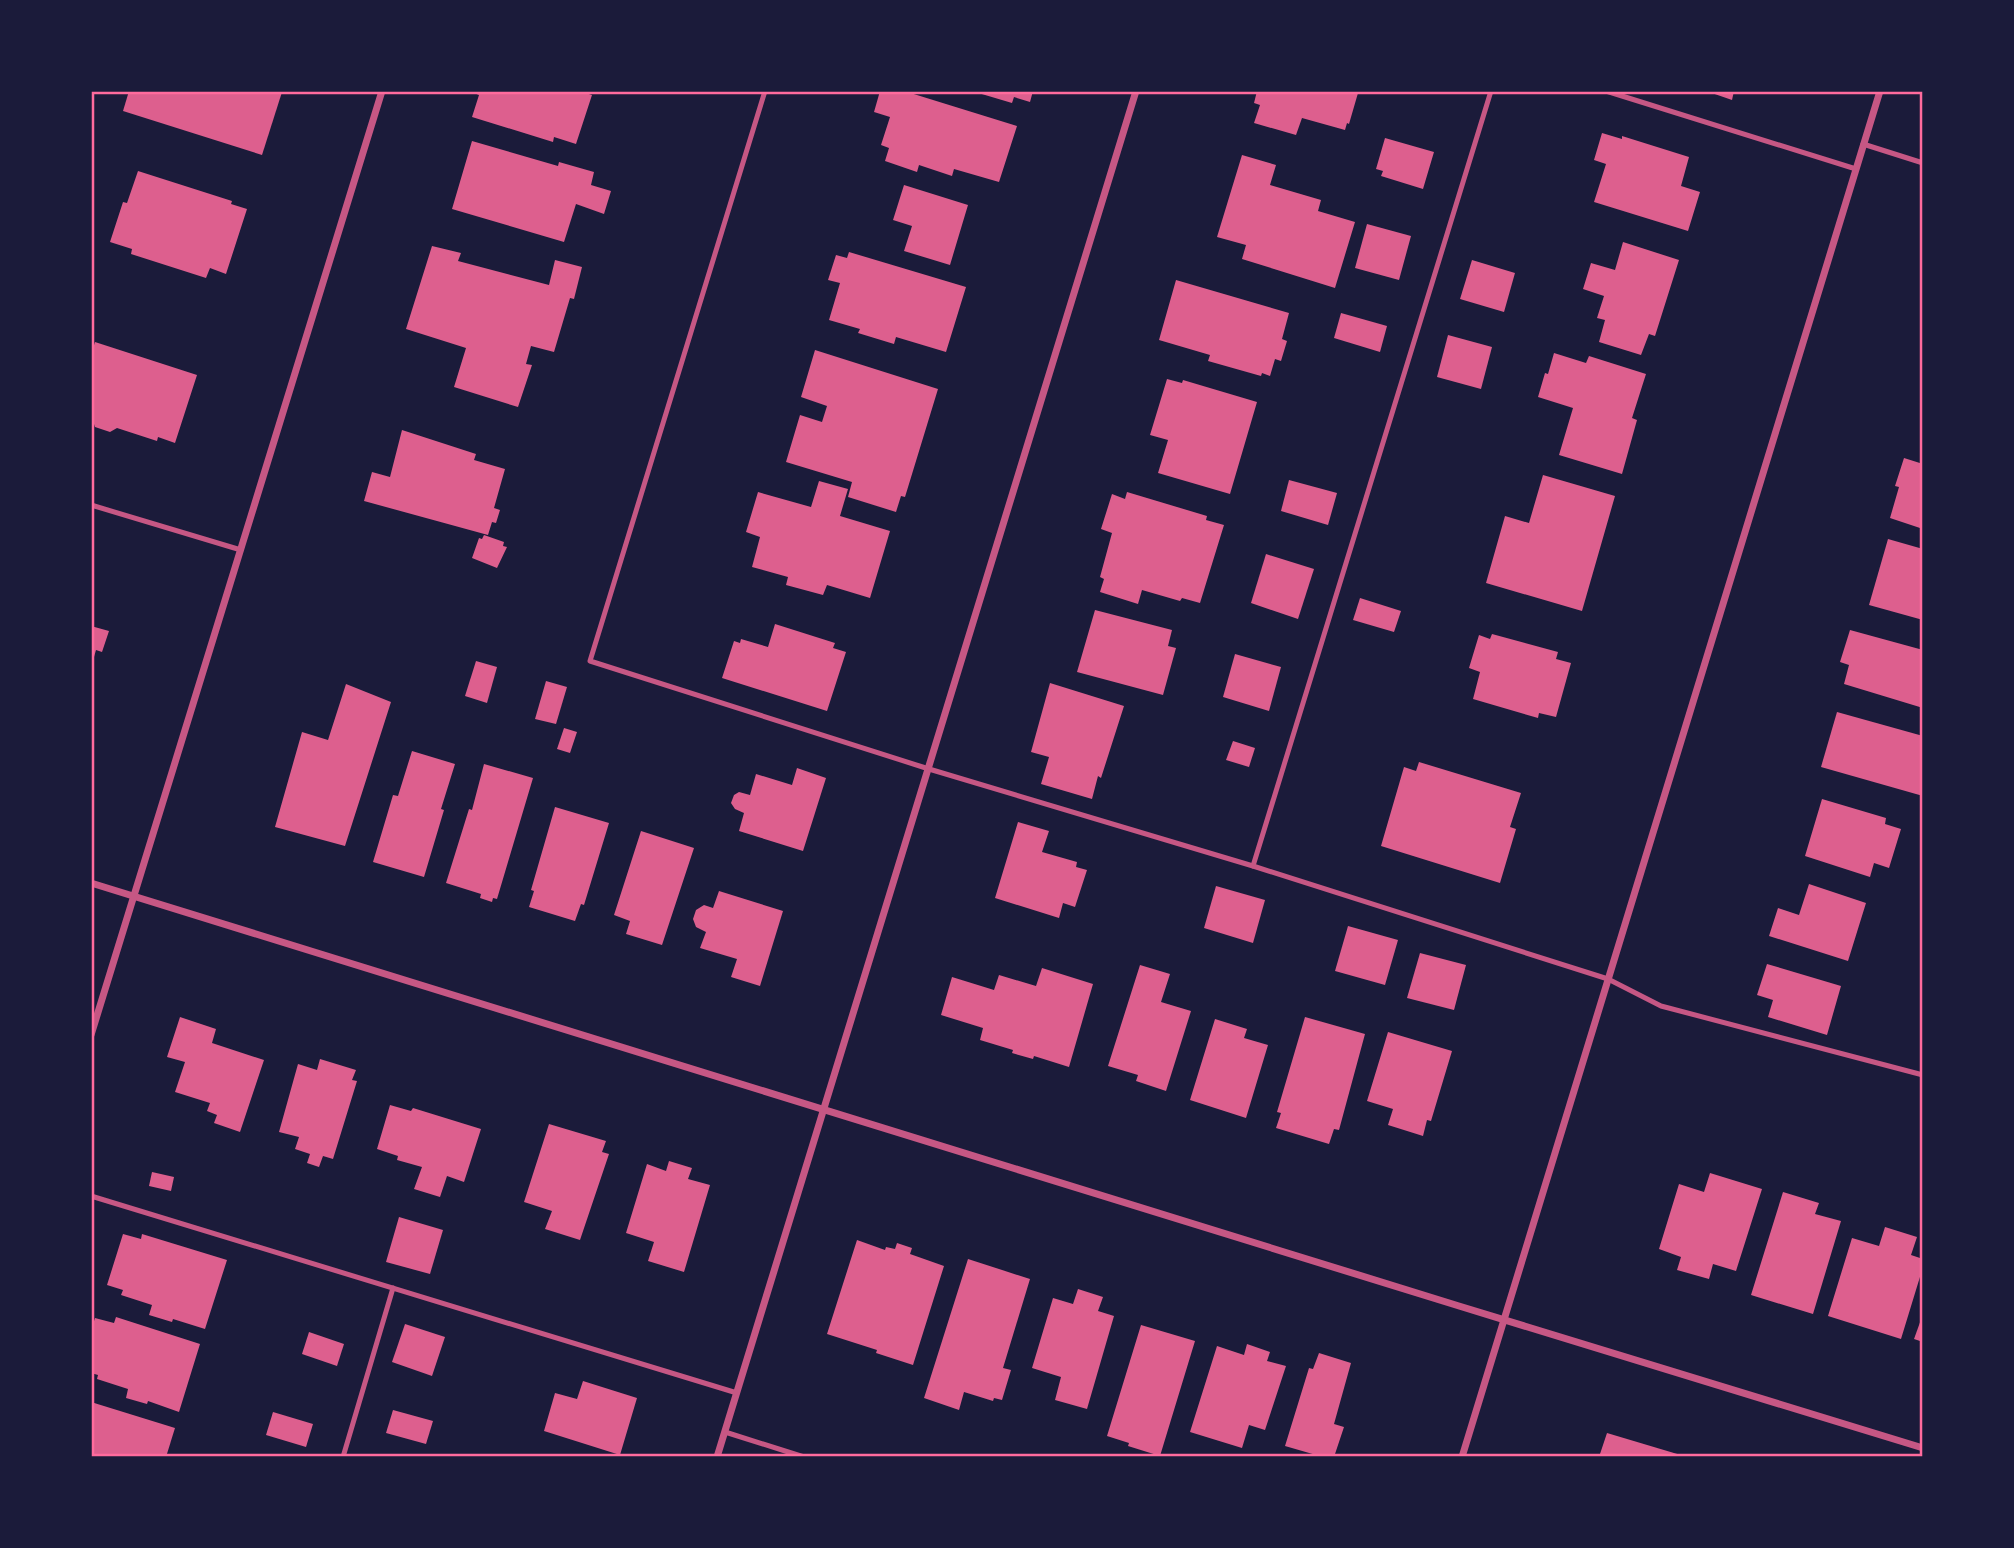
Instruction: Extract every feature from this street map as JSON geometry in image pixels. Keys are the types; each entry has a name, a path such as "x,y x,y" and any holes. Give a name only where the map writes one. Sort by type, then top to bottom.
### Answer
{"street":[{"path":"91,1034 382,91"},
{"path":"717,1457 1136,91"},
{"path":"1462,1457 1880,91"},
{"path":"91,883 1923,1448"}],"lane":[{"path":"765,91 590,661 1608,979 1661,1006 1923,1075"},
{"path":"1253,866 1491,91"},
{"path":"1606,91 1856,169"},
{"path":"1863,144 1923,163"},
{"path":"91,505 241,550"},
{"path":"91,1196 737,1393"},
{"path":"343,1457 393,1289"},
{"path":"725,1432 804,1457"}],"building":[{"path":"129,91 282,92 262,155 123,111"},
{"path":"469,91 579,91 592,95 576,144 554,137 553,142 472,117 479,95"},
{"path":"880,91 904,91 1017,126 999,182 954,169 952,176 919,165 917,172 885,161 889,148 881,145 890,117 874,112"},
{"path":"1033,91 1030,102 1014,97 1012,103 975,92"},
{"path":"1257,91 1358,93 1345,130 1302,118 1296,135 1254,123 1260,105 1254,103"},
{"path":"1706,91 1734,91 1732,100"},
{"path":"1602,133 1622,139 1622,136 1689,157 1681,186 1700,192 1688,231 1594,202 1606,164 1594,160"},
{"path":"1385,138 1434,152 1423,189 1381,176 1383,171 1376,169"},
{"path":"472,141 558,166 559,162 594,172 591,185 611,191 604,214 576,204 564,242 452,209"},
{"path":"1242,155 1276,165 1270,185 1321,200 1318,211 1355,222 1335,288 1242,259 1246,245 1217,237"},
{"path":"138,171 232,201 231,204 247,209 226,274 210,268 206,278 131,254 132,249 110,242 123,202 127,203"},
{"path":"904,185 968,205 950,265 904,251 912,226 893,220"},
{"path":"1367,224 1411,236 1399,280 1355,268"},
{"path":"1623,242 1679,260 1655,336 1649,334 1641,355 1599,342 1605,320 1597,318 1604,296 1583,289 1591,263 1615,270"},
{"path":"432,246 461,253 458,261 549,285 555,260 582,267 574,299 570,298 554,352 531,346 526,364 532,365 518,407 454,387 466,348 406,329"},
{"path":"849,252 966,287 946,352 896,337 894,344 858,333 860,329 829,320 840,283 828,280 836,255 847,258"},
{"path":"1472,260 1515,273 1504,312 1460,299"},
{"path":"1176,280 1289,313 1282,339 1287,341 1281,361 1275,359 1270,376 1262,373 1261,376 1208,361 1210,355 1159,340"},
{"path":"1341,313 1387,326 1380,352 1334,338"},
{"path":"1448,335 1492,347 1481,389 1437,377"},
{"path":"95,342 197,375 175,443 158,437 157,441 117,428 110,432 95,427 94,424 91,430 91,355"},
{"path":"815,350 938,389 905,497 901,496 896,512 848,497 852,482 786,462 800,415 822,422 827,406 801,397"},
{"path":"1554,353 1586,363 1589,356 1646,374 1632,418 1637,420 1622,474 1559,455 1573,408 1538,397"},
{"path":"1167,379 1182,383 1183,380 1257,402 1230,494 1158,473 1168,440 1150,435"},
{"path":"402,430 476,454 474,460 505,469 494,508 500,510 488,535 364,501 372,472 390,477"},
{"path":"1904,458 1923,464 1923,529 1890,518 1899,487 1895,486"},
{"path":"1543,475 1615,496 1582,611 1486,583 1505,516 1529,523"},
{"path":"1289,480 1337,493 1328,525 1281,511"},
{"path":"819,481 848,489 840,516 890,531 870,598 827,585 823,595 786,585 788,577 752,567 760,537 746,532 758,492 811,507"},
{"path":"1127,492 1207,516 1206,520 1224,525 1200,603 1182,598 1180,601 1142,590 1138,604 1100,592 1104,579 1100,577 1112,533 1101,529 1112,494 1125,499"},
{"path":"484,535 504,542 503,546 507,547 497,568 472,558 479,538 482,539"},
{"path":"1888,539 1923,549 1923,620 1869,605"},
{"path":"1266,554 1314,569 1298,619 1251,603"},
{"path":"1360,598 1401,611 1394,632 1353,620"},
{"path":"1095,610 1172,630 1168,646 1176,648 1163,695 1077,672"},
{"path":"775,624 835,643 833,648 846,652 827,711 722,678 734,641 740,643 741,639 768,647"},
{"path":"91,626 109,631 102,652 96,650 92,664"},
{"path":"1850,630 1923,650 1923,708 1844,684 1849,665 1840,662"},
{"path":"1492,634 1558,652 1556,659 1571,663 1556,717 1539,713 1538,718 1473,699 1480,672 1469,668 1479,635 1490,639"},
{"path":"1235,654 1281,667 1269,711 1223,697"},
{"path":"476,661 497,667 487,703 465,696"},
{"path":"546,681 567,687 556,724 535,719"},
{"path":"1050,683 1124,706 1092,799 1041,784 1049,757 1031,752"},
{"path":"346,684 391,702 345,846 275,827 302,732 328,740"},
{"path":"1837,712 1923,736 1923,796 1821,767"},
{"path":"564,728 577,732 570,753 557,749"},
{"path":"1233,741 1255,748 1249,767 1226,760"},
{"path":"412,751 455,764 424,877 373,862 393,795 398,796"},
{"path":"1419,762 1521,793 1510,827 1516,829 1500,883 1381,846 1404,767 1416,771"},
{"path":"484,764 533,778 497,899 493,898 492,902 480,898 481,894 446,883 469,809 472,810"},
{"path":"797,768 826,778 803,851 739,831 744,813 735,809 731,803 734,795 739,792 750,795 756,774 792,785"},
{"path":"1822,799 1886,818 1885,824 1901,829 1889,868 1874,863 1870,877 1805,856"},
{"path":"555,807 609,823 584,905 581,904 575,921 529,907 534,891 531,890"},
{"path":"1018,822 1049,831 1042,852 1077,862 1076,867 1087,870 1075,907 1063,903 1059,918 995,898"},
{"path":"641,831 694,848 662,945 626,934 630,921 614,915"},
{"path":"1809,884 1866,903 1848,961 1769,936 1778,908 1799,915"},
{"path":"1216,886 1265,900 1253,943 1204,928"},
{"path":"719,891 783,911 760,986 731,977 737,959 700,948 706,932 696,927 693,919 696,910 704,905 713,908"},
{"path":"1348,926 1398,940 1385,985 1335,971"},
{"path":"1420,953 1466,965 1454,1010 1407,998"},
{"path":"1767,964 1841,986 1827,1035 1768,1017 1773,1000 1757,995"},
{"path":"1140,965 1170,974 1161,1002 1191,1011 1166,1091 1136,1081 1138,1075 1108,1066"},
{"path":"1042,968 1093,984 1069,1067 1034,1056 1033,1059 1012,1053 1013,1050 980,1040 983,1028 941,1015 952,977 994,990 999,975 1036,986"},
{"path":"180,1017 216,1029 212,1043 264,1060 240,1132 214,1123 217,1115 207,1111 210,1103 175,1092 185,1062 167,1057"},
{"path":"1305,1017 1365,1034 1339,1130 1334,1129 1329,1144 1276,1128 1281,1113 1277,1112"},
{"path":"1215,1019 1247,1029 1244,1038 1268,1045 1246,1118 1190,1100"},
{"path":"1388,1032 1452,1051 1431,1121 1427,1120 1423,1136 1388,1125 1393,1109 1367,1101"},
{"path":"320,1059 356,1070 352,1080 357,1081 333,1159 323,1156 319,1167 307,1163 310,1154 295,1149 299,1137 279,1132 298,1064 317,1070"},
{"path":"390,1105 411,1111 413,1108 481,1129 464,1182 447,1176 440,1197 414,1189 422,1167 397,1160 398,1156 377,1149"},
{"path":"549,1124 606,1141 602,1152 609,1154 580,1240 545,1229 552,1211 524,1202"},
{"path":"669,1161 692,1168 688,1179 710,1185 684,1272 648,1261 654,1242 626,1233 647,1164 666,1171"},
{"path":"152,1172 174,1177 171,1191 149,1186"},
{"path":"1710,1173 1762,1189 1736,1271 1713,1264 1709,1279 1677,1270 1681,1257 1659,1249 1679,1184 1704,1192"},
{"path":"1783,1192 1819,1203 1815,1214 1841,1221 1813,1314 1751,1295"},
{"path":"399,1217 443,1230 430,1274 386,1262"},
{"path":"1885,1227 1917,1237 1911,1255 1923,1259 1923,1267 1901,1339 1828,1316 1852,1238 1879,1246"},
{"path":"123,1234 141,1239 142,1234 227,1260 205,1329 149,1315 152,1305 121,1295 123,1290 107,1285"},
{"path":"857,1240 885,1250 886,1247 895,1249 897,1243 912,1248 910,1254 944,1266 913,1365 827,1334"},
{"path":"968,1259 1030,1279 1003,1368 1011,1370 1002,1400 994,1398 993,1401 964,1392 959,1410 924,1398"},
{"path":"1078,1289 1103,1297 1098,1311 1114,1316 1087,1409 1055,1400 1061,1377 1032,1368 1053,1298 1073,1304"},
{"path":"1923,1314 1923,1342 1914,1339"},
{"path":"116,1317 200,1344 179,1412 148,1401 147,1404 126,1398 128,1389 97,1379 98,1375 91,1373 91,1331 95,1318 114,1323"},
{"path":"405,1324 445,1337 432,1376 392,1362"},
{"path":"1141,1325 1195,1341 1160,1456 1107,1436"},
{"path":"309,1332 344,1344 337,1366 302,1354"},
{"path":"1247,1344 1270,1352 1267,1361 1286,1366 1265,1430 1249,1425 1242,1448 1190,1432 1217,1346 1244,1355"},
{"path":"1319,1353 1351,1363 1334,1424 1344,1427 1334,1457 1323,1457 1285,1446 1309,1368 1313,1369"},
{"path":"583,1381 637,1398 620,1455 544,1431 555,1393 577,1399"},
{"path":"91,1402 175,1428 166,1457 91,1457"},
{"path":"393,1410 433,1421 426,1444 386,1433"},
{"path":"273,1412 313,1424 306,1447 266,1435"},
{"path":"1607,1433 1684,1456 1684,1457 1599,1457"}]}
